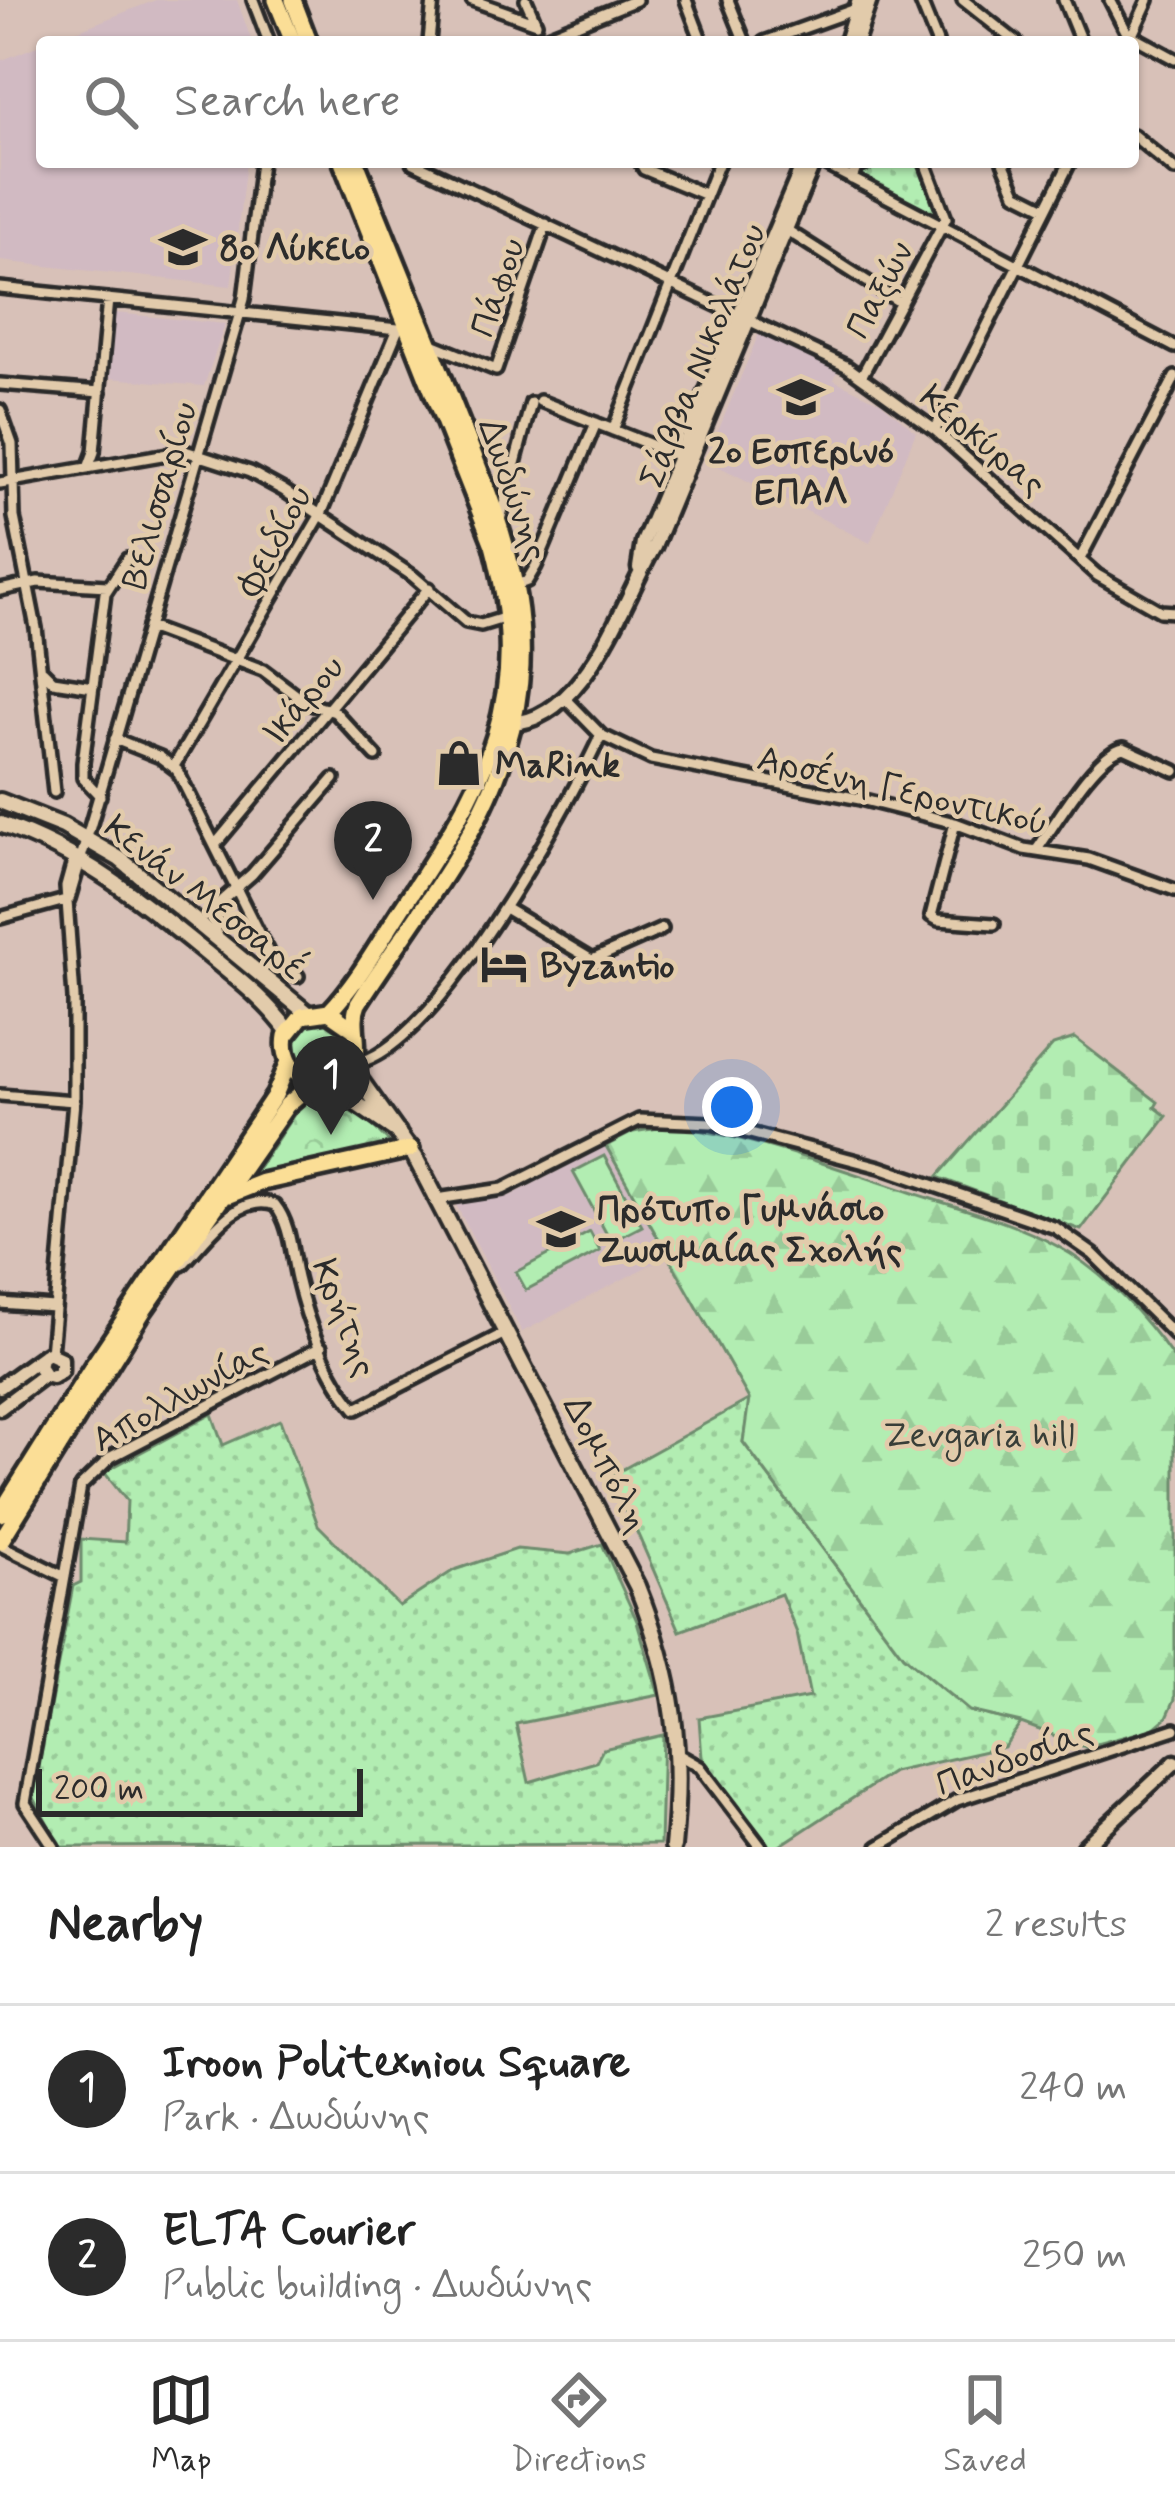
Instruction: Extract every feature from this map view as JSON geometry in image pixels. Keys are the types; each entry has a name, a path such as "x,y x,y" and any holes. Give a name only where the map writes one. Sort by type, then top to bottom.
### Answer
{"main road":[{"path":"276,0 291,36"},
{"path":"293,0 307,36"},
{"name":"Δωδώνης","path":"328,1012 464,813 506,723 508,666 507,617 493,545 344,168"},
{"name":"Δωδώνης","path":"352,1065 357,1043 352,1028 358,1004 480,812 521,659 516,585 499,521 358,168"},
{"name":"Κενάν Μεσσαρέ","path":"0,801 87,838 120,859 307,1013"},
{"name":"Κενάν Μεσσαρέ","path":"0,824 79,857 253,992 288,1031"},
{"path":"352,1028 328,1012 307,1013 288,1031 284,1048 288,1064 300,1077 341,1093 398,1132"},
{"path":"0,1544 86,1389 275,1095 288,1064"},
{"path":"0,1514 287,1105 316,1083 336,1080 352,1065"},
{"name":"Δομπόλη","path":"352,1065 411,1149 638,1591 667,1673 679,1755 673,1847"},
{"path":"226,1196 262,1181 411,1149"}],"street":[{"path":"253,0 267,36"},
{"path":"430,36 433,0"},
{"path":"472,0 536,23"},
{"path":"526,0 541,36"},
{"path":"552,36 636,0"},
{"path":"686,0 697,36"},
{"path":"728,0 743,36"},
{"path":"858,36 870,0"},
{"path":"920,0 935,36"},
{"path":"963,0 1007,36"},
{"path":"982,14 985,0"},
{"path":"1064,0 1079,36"},
{"path":"1110,0 1128,36"},
{"path":"1131,36 1148,0"},
{"path":"779,36 858,4"},
{"path":"848,36 858,4"},
{"path":"1139,43 1175,58"},
{"path":"1139,140 1175,170"},
{"name":"Βελισσαρίου","path":"79,857 240,313 260,168"},
{"name":"Κερκύρας","path":"427,168 862,377 935,430 1112,585 1160,611 1175,612"},
{"path":"643,168 706,195"},
{"path":"614,430 717,168"},
{"name":"Σάββα Νικολάτου","path":"506,723 530,719 563,697 607,641 654,547 802,168"},
{"name":"Σάββα Νικολάτου","path":"639,569 643,542 679,455 814,168"},
{"path":"829,168 1175,347"},
{"path":"852,179 856,168"},
{"path":"927,168 946,215 942,226"},
{"path":"1006,168 1016,193 1046,208"},
{"path":"935,430 1067,168"},
{"name":"Πάφου","path":"430,344 496,370 546,224"},
{"name":"Παξών","path":"862,377 942,226"},
{"path":"785,229 901,303"},
{"path":"0,288 405,327"},
{"path":"88,467 94,452 108,299"},
{"name":"Φειδίου","path":"174,766 321,514 405,327"},
{"path":"1080,560 1175,377"},
{"path":"0,384 100,392"},
{"path":"499,521 535,402 679,455"},
{"path":"0,410 12,444 14,517 40,665 54,792"},
{"path":"516,585 527,580 536,566 596,423"},
{"path":"0,483 185,451 198,454 258,476 321,514 429,588 472,624 507,617"},
{"path":"100,796 82,772 107,586 127,559"},
{"path":"0,590 26,584 107,586"},
{"name":"Ικάρου","path":"215,844 429,588"},
{"path":"148,627 263,670 307,703 338,714 376,756"},
{"path":"40,665 53,681 92,687"},
{"name":"Αρσένη Γεροντικού","path":"563,697 601,735 635,753 955,823 1036,851 1089,859 1175,890"},
{"path":"352,1065 412,1027 505,908 555,826 601,735"},
{"path":"115,739 174,766 273,961 298,976"},
{"path":"1036,851 1101,760 1116,748 1175,771"},
{"path":"218,939 214,924 218,905 334,779"},
{"path":"955,823 932,916 994,924"},
{"path":"61,1371 52,1377 44,1375 39,1366 46,1355 53,1307 74,1101 66,887 79,857"},
{"path":"0,918 70,899"},
{"path":"505,908 592,960 662,929"},
{"path":"0,1095 74,1101"},
{"path":"437,1198 503,1189 639,1120 712,1123 880,1167 1056,1228 1108,1267 1175,1336"},
{"name":"Κρήτης","path":"173,1268 183,1264 238,1210 256,1202 272,1203 285,1221 298,1282 321,1347 343,1391 360,1408 507,1332"},
{"path":"0,1303 53,1307"},
{"name":"Απολλωνίας","path":"54,1847 26,1803 78,1492 96,1468 321,1347"},
{"path":"0,1387 46,1355 62,1359 61,1371"},
{"path":"61,1371 86,1389"},
{"path":"0,1408 44,1375"},
{"path":"0,1544 65,1577"},
{"name":"Πανδοσίας","path":"880,1846 957,1799 1175,1729"},
{"path":"679,1755 700,1767 761,1847"},
{"path":"1084,1847 1175,1762"}],"shaded area":[{"path":"156,0 237,0 250,36 63,36"},
{"path":"36,46 36,168 245,168 231,286 0,261 0,61"},
{"path":"115,313 225,324 204,386 110,378"},
{"path":"760,331 838,369 834,380 880,402 916,432 870,543 706,460"},
{"name":"Πρότυπο Γυμνάσιο Ζωσιμαίας Σχολής","path":"606,1146 669,1255 522,1332 455,1203 510,1196"}],"green space":[{"path":"920,168 936,214 861,176 862,169"},
{"path":"321,1021 340,1029 348,1048 340,1067 321,1075 302,1067 294,1048 302,1029"},
{"path":"1075,1038 1158,1102 1155,1107 1167,1116 1081,1230 937,1177 1053,1045"},
{"path":"313,1096 347,1107 395,1149 250,1180 295,1113"},
{"name":"Zevgaria hill","path":"671,1126 792,1153 1022,1229 1091,1268 1150,1327 1175,1360 1175,1699 1167,1717 1153,1729 1085,1747 1021,1723 969,1711 903,1656 743,1442 749,1399 606,1146 633,1132"},
{"path":"604,1156 642,1226 611,1242 573,1172"},
{"path":"590,1232 600,1251 526,1290 516,1272"},
{"path":"750,1399 743,1442 903,1656 969,1711 1021,1723 1004,1747 893,1772 778,1847 767,1847 702,1758 699,1718 810,1697 797,1633 781,1594 680,1631 636,1530 607,1478"},
{"path":"212,1414 223,1445 280,1420 318,1525 399,1606 454,1570 517,1549 570,1554 602,1544 637,1621 659,1695 516,1724 529,1782 596,1762 603,1749 663,1735 660,1844 60,1847 33,1796 73,1586 81,1582 81,1539 125,1542 127,1501 104,1472"}],"place":[{"name":"8ο Λύκειο","path":"183,247"},
{"name":"2ο Εσπερινό ΕΠΑΛ","path":"801,397"},
{"name":"MaRink","path":"459,763"},
{"name":"ELTA Courier","path":"373,900"},
{"name":"Byzantio","path":"504,964"},
{"name":"Iroon Politexniou Square","path":"331,1135"},
{"name":"Πρότυπο Γυμνάσιο Ζωσιμαίας Σχολής","path":"561,1229"}]}
